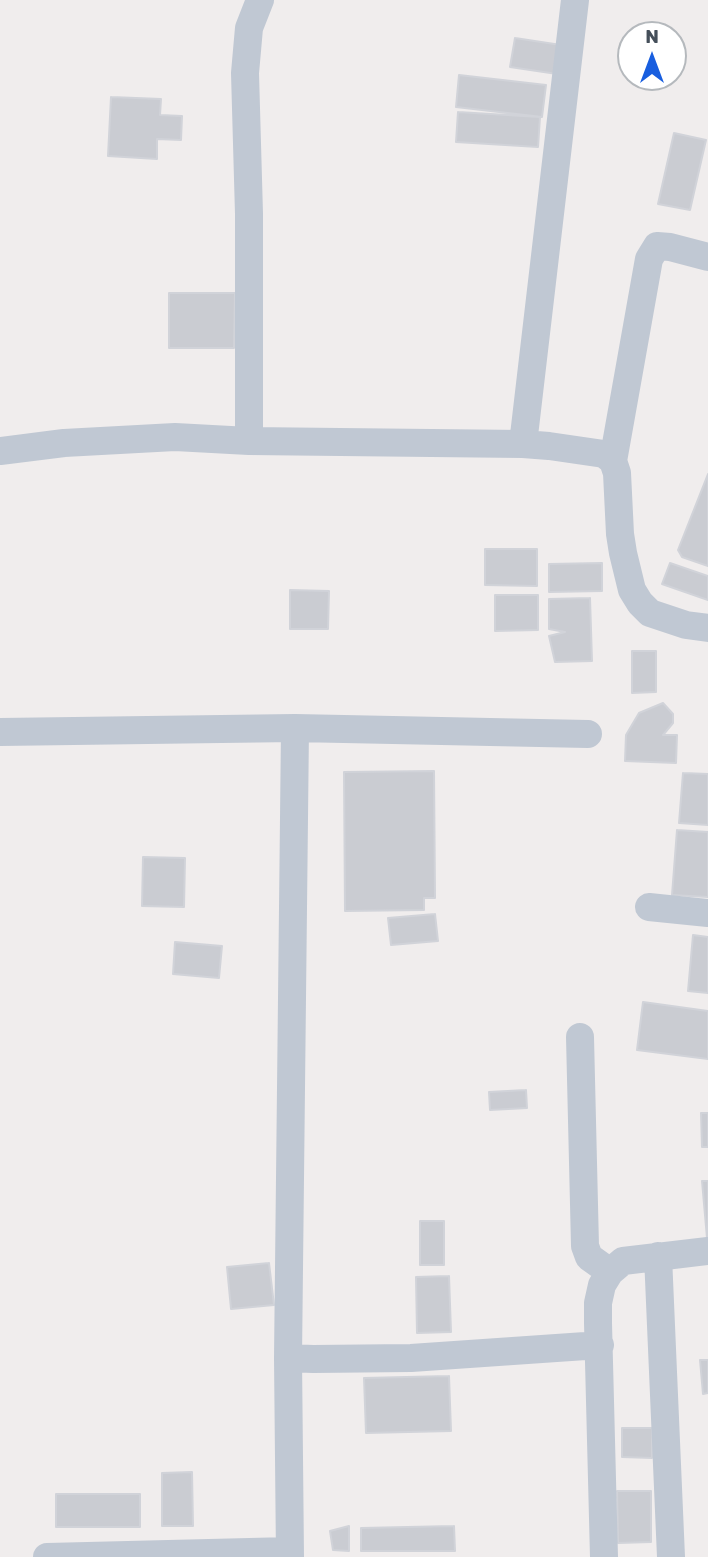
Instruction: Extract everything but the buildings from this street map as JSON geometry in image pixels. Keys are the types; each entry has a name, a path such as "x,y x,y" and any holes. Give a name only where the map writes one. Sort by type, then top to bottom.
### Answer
{"street":[{"path":"249,441 249,214 245,74 249,28 260,0"},
{"path":"523,444 575,0"},
{"path":"708,257 657,246 649,259 613,461 617,473 620,534 632,590 650,613 686,625 708,628"},
{"path":"0,451 64,443 175,437 249,441 523,444 604,454 613,461"},
{"path":"0,732 295,728 588,734"},
{"path":"47,1557 290,1554 288,1358 295,728"},
{"path":"649,907 708,913"},
{"path":"580,1037 585,1246 589,1257 610,1272"},
{"path":"604,1557 598,1303 602,1285 610,1272 623,1261 708,1251"},
{"path":"657,1256 671,1557"},
{"path":"288,1358 411,1358 600,1345"}]}
